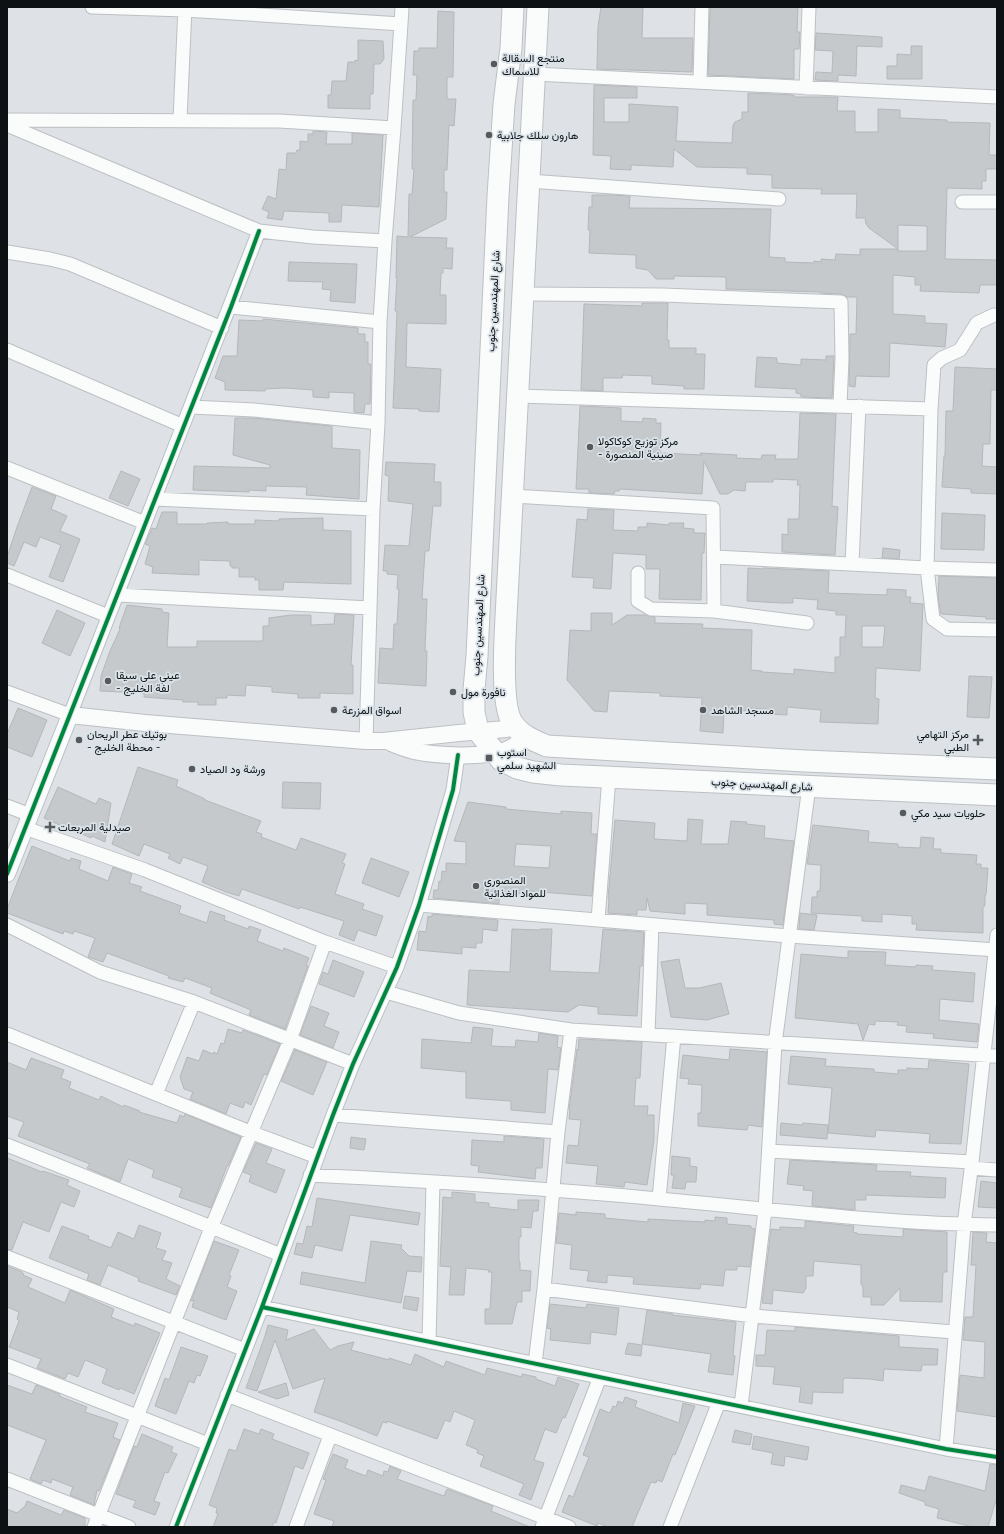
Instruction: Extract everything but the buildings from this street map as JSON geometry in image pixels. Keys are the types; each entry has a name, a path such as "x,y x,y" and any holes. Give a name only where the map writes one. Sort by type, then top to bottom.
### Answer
{"highway":[{"name":"شارع المهندسين جنوب","path":"514,7 511,48 504,104 493,302 477,656 474,690 474,712 478,731 501,760 517,768 533,772 609,777 997,795"},
{"path":"538,7 504,677 508,712 519,730 547,746 805,761 997,769"}],"street":[{"path":"92,7 185,9 401,24"},
{"path":"366,741 373,509 378,423 380,322 402,7"},
{"path":"700,82 702,7"},
{"path":"806,88 809,7"},
{"path":"180,120 185,9"},
{"path":"534,74 997,97"},
{"path":"7,120 279,121 394,128"},
{"path":"7,124 259,231 313,237 385,242"},
{"path":"529,182 778,199"},
{"path":"962,202 997,202"},
{"path":"7,874 231,307 259,231"},
{"path":"7,252 70,264 222,328"},
{"path":"523,294 664,295 841,302 842,359 840,405"},
{"path":"231,307 380,322"},
{"path":"997,315 994,314 977,323 960,350 942,358 934,365 931,409 928,568 933,619 947,629 997,630"},
{"path":"7,350 183,426"},
{"path":"518,396 931,409"},
{"path":"852,564 859,406"},
{"path":"191,407 254,410 378,423"},
{"path":"7,468 145,523"},
{"path":"512,496 713,508 714,611"},
{"path":"154,499 373,509"},
{"path":"714,557 997,570"},
{"path":"638,573 638,602 651,609 714,611 807,622"},
{"path":"7,575 108,616"},
{"path":"117,595 370,608"},
{"path":"7,692 70,715 145,723 366,741 383,741 478,731 506,729 519,730 511,747 494,753 458,755 414,751 383,741"},
{"path":"176,1527 262,1307 310,1175 353,1064 397,967 419,905 453,790 458,755"},
{"path":"598,920 609,777"},
{"path":"741,1406 765,1210 775,1044 809,786"},
{"path":"7,806 28,822 326,942 397,967"},
{"path":"419,905 789,936 996,950"},
{"path":"7,925 100,972 194,1002 353,1064"},
{"path":"648,1035 652,925"},
{"path":"946,1449 954,1332 964,1225 997,935"},
{"path":"96,1521 211,1228 250,1132 290,1040 326,942"},
{"path":"386,992 459,1013 571,1030 775,1044 997,1056"},
{"path":"156,1094 194,1002"},
{"path":"535,1364 544,1289 558,1132 571,1030"},
{"path":"7,1034 250,1132 317,1157"},
{"path":"659,1199 674,1036"},
{"path":"333,1115 558,1132"},
{"path":"7,1145 281,1255"},
{"path":"769,1151 972,1165 997,1170"},
{"path":"310,1175 433,1182 659,1199 765,1210 964,1225 997,1225"},
{"path":"429,1342 433,1182"},
{"path":"7,1257 245,1350"},
{"path":"544,1289 753,1316 954,1332"},
{"path":"262,1307 946,1449 997,1457"},
{"path":"7,1365 208,1444"},
{"path":"544,1522 600,1377"},
{"path":"227,1396 544,1522 569,1527"},
{"path":"670,1527 719,1402"},
{"path":"296,1527 330,1436"},
{"path":"7,1479 96,1521 129,1527"}],"cycle path":[{"path":"7,874 231,307 259,231"},
{"path":"176,1527 262,1307 353,1064 397,967 419,905 453,790 458,755"},
{"path":"262,1307 946,1449 997,1457"}],"place":[{"name":"منتجع السقالة للاسماك","path":"494,64"},
{"name":"هارون سلك جلابية","path":"489,135"},
{"name":"مركز توزيع كوكاكولا - صينية المنصورة","path":"590,447"},
{"name":"عيني على سيقا - لفة الخليج","path":"108,681"},
{"name":"نافورة مول","path":"453,692"},
{"name":"اسواق المزرعة","path":"334,710"},
{"name":"مسجد الشاهد","path":"703,710"},
{"name":"بوتيك عطر الريحان - محطة الخليج -","path":"79,740"},
{"name":"مركز التهامي الطبي","path":"978,740"},
{"name":"استوب الشهيد سلمي","path":"489,758"},
{"name":"ورشة ود الصياد","path":"192,769"},
{"name":"حلويات سيد مكي","path":"903,813"},
{"name":"صيدلية المربعات","path":"50,827"},
{"name":"المنصوري للمواد الغذائية","path":"476,886"}]}
